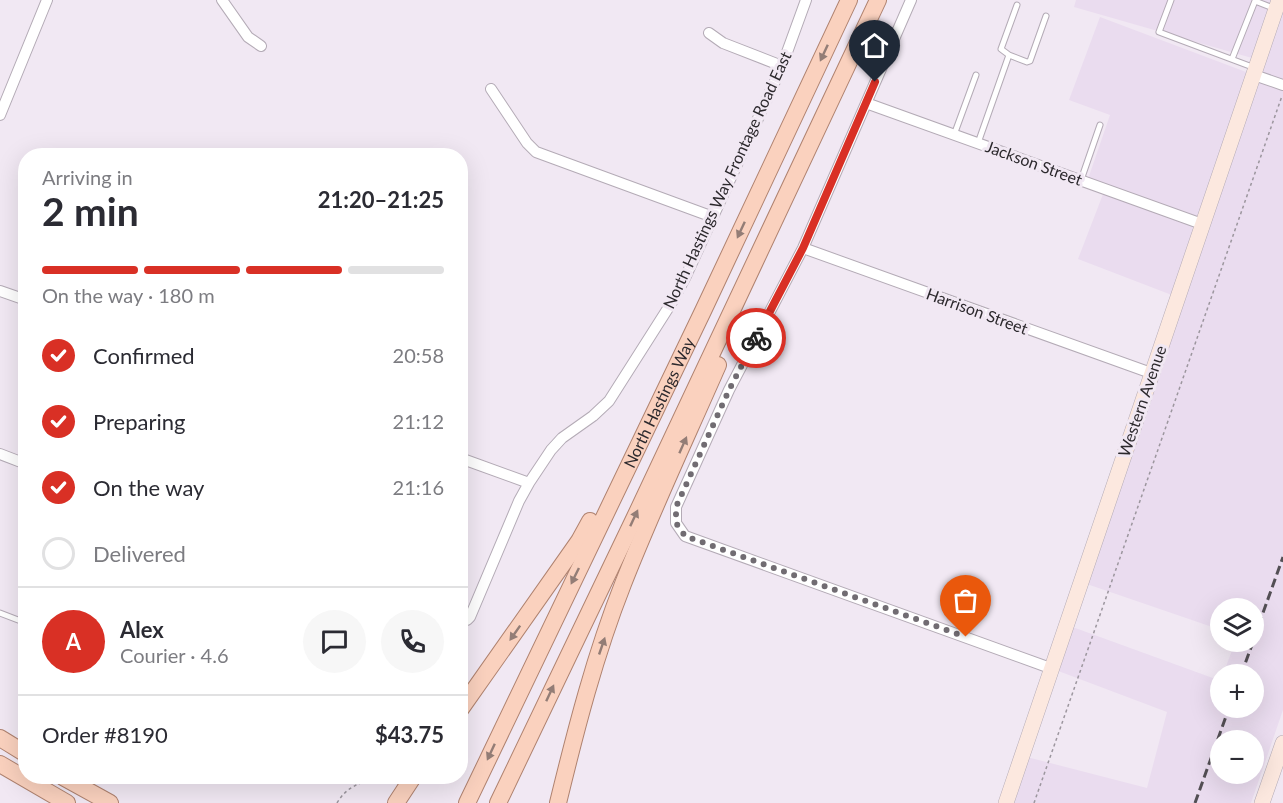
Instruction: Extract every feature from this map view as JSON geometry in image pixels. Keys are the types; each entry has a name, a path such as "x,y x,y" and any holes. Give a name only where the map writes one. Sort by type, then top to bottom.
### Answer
{"main road":[{"name":"North Hastings Way","path":"467,803 849,0"},
{"name":"North Hastings Way","path":"498,803 878,0"},
{"path":"558,803 574,735 597,658 623,584 827,110"},
{"path":"468,699 579,541 703,311"},
{"path":"0,738 18,749"},
{"path":"0,764 18,774"},
{"path":"34,784 67,803"},
{"path":"76,784 110,803"},
{"path":"396,803 408,784"}],"street":[{"path":"0,115 47,0"},
{"path":"222,0 248,37 261,46"},
{"name":"North Hastings Way Frontage Road East","path":"468,618 529,483 562,438 593,416 609,401 672,302 782,66 807,0"},
{"path":"911,0 803,248 729,390 676,507 676,523 685,536 1053,669"},
{"name":"Western Avenue","path":"1006,803 1277,4"},
{"path":"709,33 723,43 782,66"},
{"path":"1255,72 1283,90"},
{"path":"492,88 527,143 536,152 713,217"},
{"name":"Jackson Street","path":"866,103 1202,224"},
{"name":"Harrison Street","path":"803,248 1151,373"},
{"path":"0,291 18,297"},
{"path":"0,454 18,461"},
{"path":"468,461 529,483"},
{"path":"1262,803 1283,743"}],"lane":[{"path":"1171,0 1160,32 1232,59 1255,72"},
{"path":"1232,59 1255,1 1277,4"},
{"path":"1017,5 1002,49 1009,55 1027,62 1030,61 1046,16"},
{"path":"978,143 1009,55"},
{"path":"954,135 976,75"},
{"path":"1081,180 1100,125"},
{"path":"0,613 18,620"}],"path":[{"path":"1034,803 1283,90"},
{"path":"337,803 344,792 357,784"}],"shaded area":[{"path":"1076,0 1273,0 1252,58 1074,7"},
{"path":"1283,0 1283,710 1264,765 1264,730 1210,730 1210,784 1258,784 1251,803 1006,803 1023,756 1147,788 1167,712 1053,669 1067,625 1210,677 1210,718 1264,718 1264,664 1227,664 1231,652 1264,652 1264,598 1210,598 1210,626 1081,582 1177,297 1078,259 1105,189 1087,182 1110,115 1069,100 1100,17 1254,75"}],"railway":[{"path":"1264,610 1283,557"},
{"path":"1245,664 1249,652"},
{"path":"1195,803 1225,718"}],"way so far":[{"path":"756,338 729,390 676,507 676,523 685,536 966,637"}],"route":[{"path":"756,338 803,248 875,82"}]}
